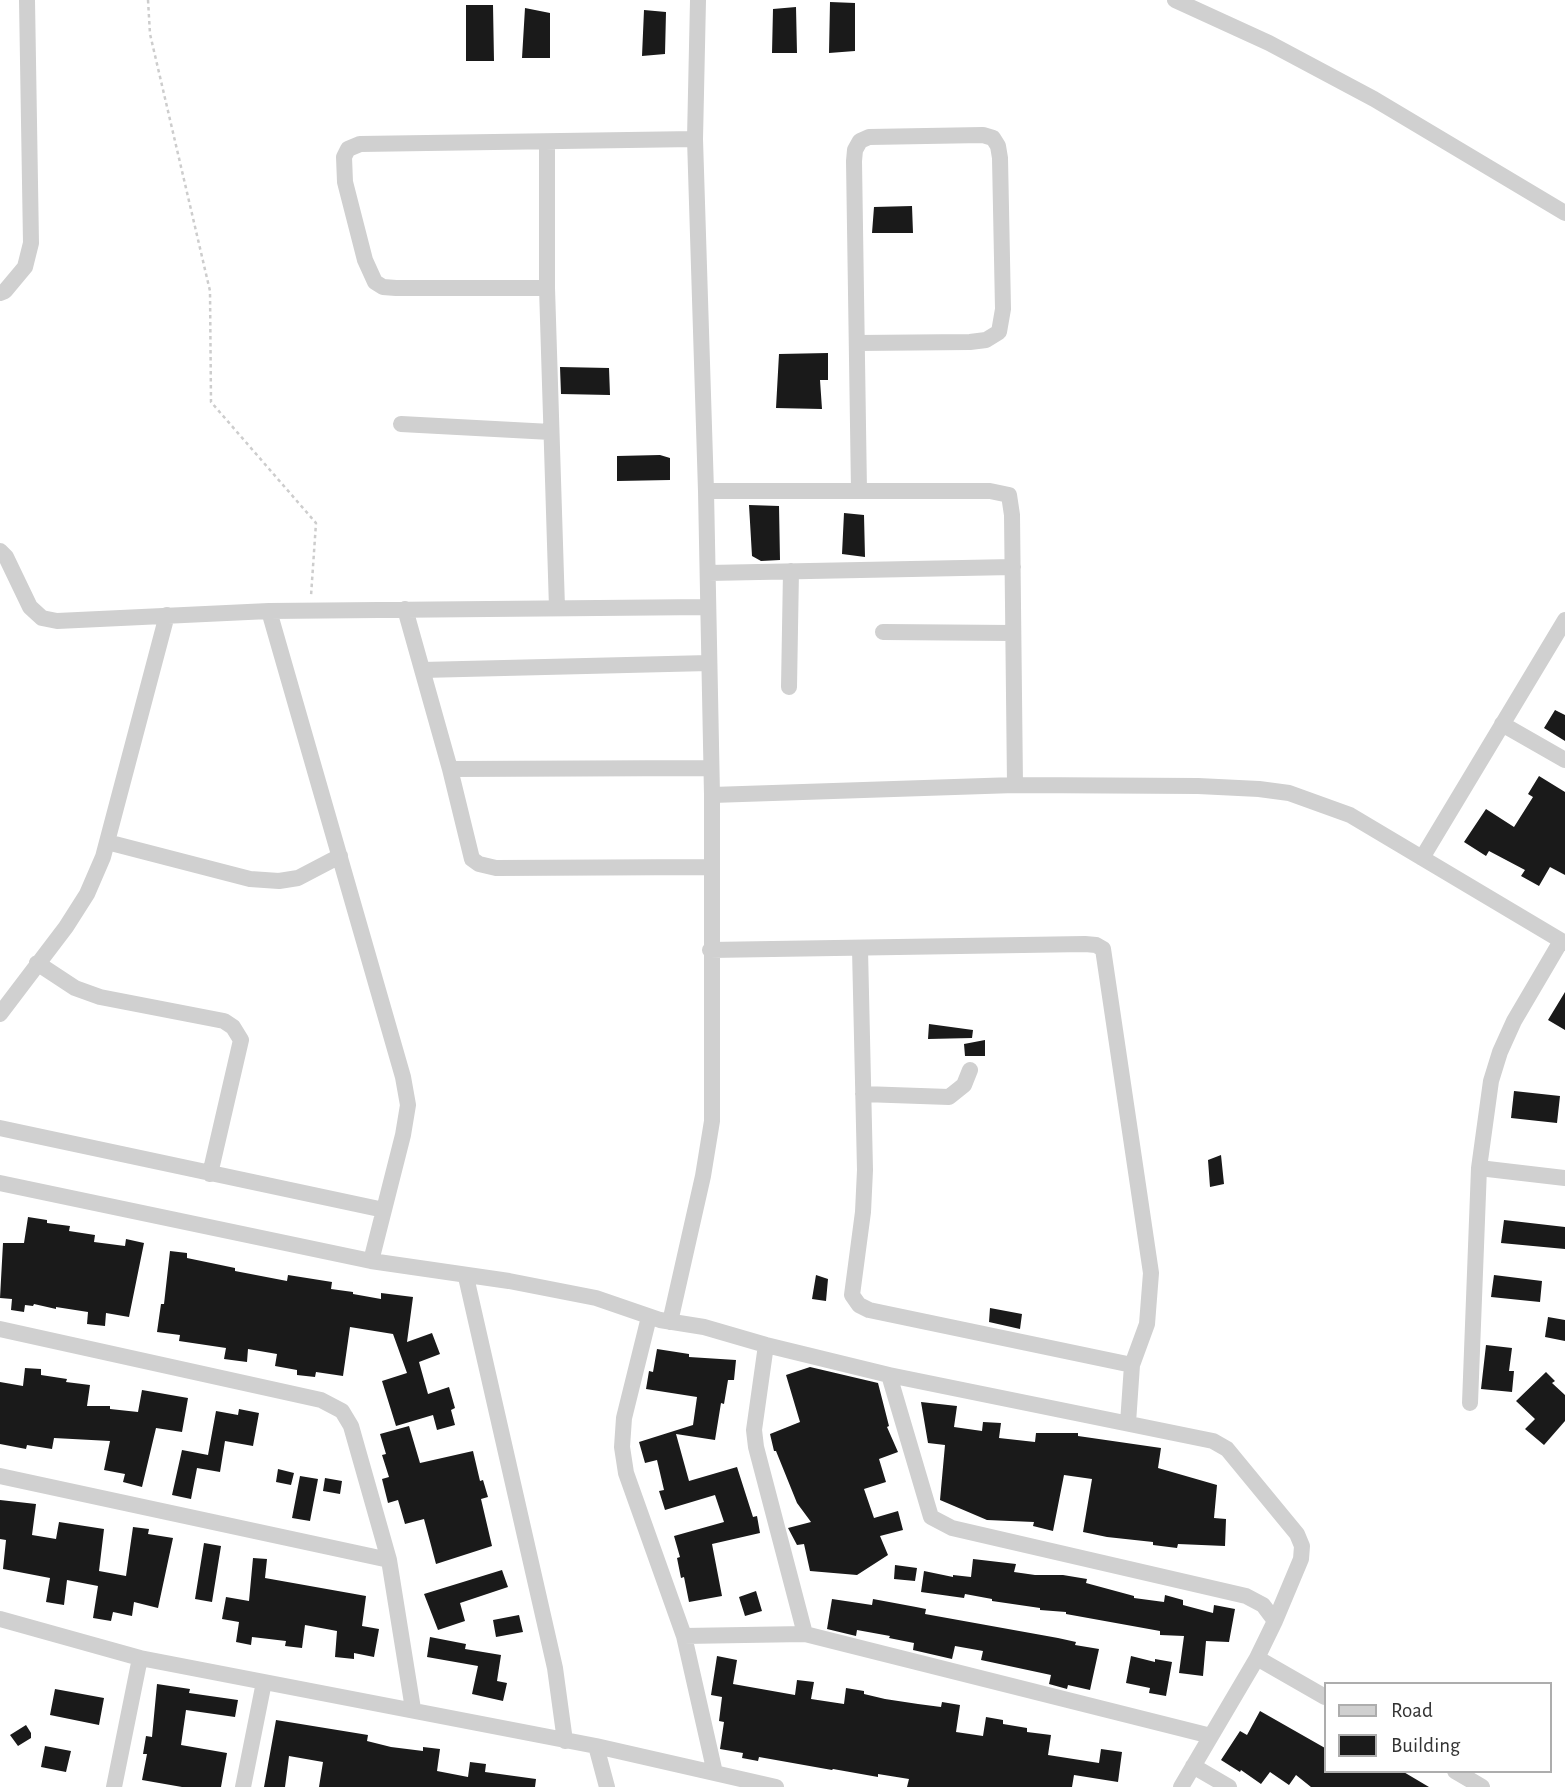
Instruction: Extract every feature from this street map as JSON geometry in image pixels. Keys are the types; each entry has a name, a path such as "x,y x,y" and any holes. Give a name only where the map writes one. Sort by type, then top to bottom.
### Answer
{"street":[{"path":"0,293 5,291 25,267 31,243 27,0"},
{"path":"670,1322 703,1176 712,1121 712,795 695,139 698,0"},
{"path":"1175,0 1269,43 1374,99 1565,213"},
{"path":"857,343 970,342 986,340 999,332 1003,309 1000,159 998,146 993,138 982,135 869,137 860,141 854,161 859,491"},
{"path":"547,288 396,288 383,287 375,282 365,260 343,170 348,149 360,144 695,139"},
{"path":"547,142 547,288 557,608"},
{"path":"401,424 551,432"},
{"path":"706,491 990,491 1009,495 1012,515 1015,785"},
{"path":"0,551 6,557 30,607 42,618 57,621 84,622 167,615 310,610 708,607"},
{"path":"708,573 1013,567"},
{"path":"789,687 791,571"},
{"path":"405,609 472,859 479,864 496,868 711,867"},
{"path":"269,611 403,1077 408,1105 371,1261"},
{"path":"0,1014 66,927 87,894 103,857 167,615"},
{"path":"1422,858 1565,620"},
{"path":"883,632 1013,633"},
{"path":"422,670 709,663"},
{"path":"1502,724 1565,760"},
{"path":"450,769 711,768"},
{"path":"712,795 1015,785 1198,786 1289,793 1350,815 1563,942 1519,1013 1500,1052 1491,1081 1479,1168 1470,1403"},
{"path":"107,842 250,879 279,881 298,878 340,856"},
{"path":"710,950 1085,944 1103,949 1151,1273 1147,1324 1132,1365 1128,1423"},
{"path":"860,949 865,1170 863,1212 852,1295 859,1305 869,1310 1132,1365"},
{"path":"37,963 75,988 100,997 224,1021 233,1027 241,1040 210,1174"},
{"path":"863,1094 949,1097 964,1085 970,1070"},
{"path":"0,1128 384,1210"},
{"path":"1479,1168 1565,1178"},
{"path":"0,1183 371,1261 466,1277 509,1281 596,1298 649,1317 704,1327 889,1375 1213,1441 1227,1449 1297,1534 1302,1546 1301,1559 1257,1658 1181,1787"},
{"path":"466,1277 555,1668 565,1741"},
{"path":"649,1317 624,1418 622,1447 626,1473 684,1636 715,1773"},
{"path":"0,1329 332,1404 342,1411 351,1426 389,1560 413,1709"},
{"path":"766,1345 754,1430 756,1447 806,1634"},
{"path":"889,1375 931,1517 939,1523 1246,1596 1263,1605 1275,1621"},
{"path":"0,1476 389,1560"},
{"path":"0,1619 140,1658 596,1746 715,1773 754,1785 776,1787"},
{"path":"684,1636 806,1634 1211,1736"},
{"path":"114,1787 140,1658"},
{"path":"1257,1658 1324,1696"},
{"path":"243,1787 264,1682"},
{"path":"596,1746 607,1787"},
{"path":"1193,1766 1228,1787"},
{"path":"1458,1773 1482,1787"}],"path":[{"path":"148,0 150,34 210,291 211,402 316,523 310,610"}],"building":[{"path":"830,2 855,3 855,51 829,53"},
{"path":"466,5 493,5 494,61 466,61"},
{"path":"796,7 797,53 772,53 773,9"},
{"path":"525,8 550,13 550,58 522,58"},
{"path":"644,10 666,12 665,54 642,56"},
{"path":"912,206 913,233 872,233 874,207"},
{"path":"828,353 828,380 820,380 822,409 776,408 779,354"},
{"path":"560,367 609,368 610,395 561,394"},
{"path":"660,455 670,458 670,480 617,481 617,456"},
{"path":"749,505 779,506 780,560 761,561 752,556"},
{"path":"844,513 864,515 865,557 842,554"},
{"path":"1555,710 1565,715 1565,741 1544,728"},
{"path":"1539,776 1565,792 1565,875 1550,867 1539,886 1521,876 1525,870 1489,851 1486,856 1464,842 1486,809 1514,827 1533,797 1528,794"},
{"path":"1565,992 1565,1030 1548,1020"},
{"path":"929,1024 973,1030 972,1038 928,1039"},
{"path":"985,1040 985,1056 965,1056 964,1044"},
{"path":"1514,1091 1560,1096 1557,1123 1511,1118"},
{"path":"1221,1155 1224,1184 1210,1187 1208,1160"},
{"path":"28,1217 70,1226 69,1231 95,1235 94,1242 125,1246 126,1239 144,1243 129,1317 106,1313 105,1326 87,1324 88,1312 34,1304 25,1305 24,1312 11,1310 12,1299 0,1298 3,1243 24,1243"},
{"path":"1504,1220 1565,1227 1565,1249 1501,1243"},
{"path":"170,1251 187,1253 187,1258 235,1268 235,1271 287,1281 288,1275 332,1282 331,1289 353,1294 381,1299 381,1293 413,1297 407,1342 432,1333 440,1354 419,1362 428,1394 449,1387 455,1408 451,1410 455,1425 437,1430 433,1415 396,1426 382,1381 407,1373 393,1334 350,1327 343,1376 316,1372 315,1377 297,1375 297,1370 275,1366 277,1354 248,1349 247,1362 224,1359 226,1348 179,1341 180,1335 157,1332 161,1304 164,1304"},
{"path":"816,1275 828,1279 826,1301 812,1299"},
{"path":"1494,1275 1542,1281 1540,1302 1491,1297"},
{"path":"990,1308 1022,1314 1020,1329 989,1322"},
{"path":"1548,1317 1565,1320 1565,1341 1545,1337"},
{"path":"1486,1345 1512,1348 1509,1371 1514,1371 1512,1392 1481,1389"},
{"path":"657,1349 689,1354 689,1357 736,1360 734,1380 728,1380 724,1404 721,1403 715,1440 676,1434 689,1481 737,1467 753,1517 757,1516 760,1533 712,1544 722,1596 689,1602 684,1577 681,1578 677,1558 680,1557 674,1536 724,1522 715,1495 665,1510 659,1491 664,1490 657,1460 645,1463 639,1442 693,1425 697,1397 646,1389 649,1371 653,1372"},
{"path":"810,1367 878,1383 889,1426 887,1427 898,1452 879,1459 886,1482 864,1489 874,1518 898,1511 903,1530 880,1536 888,1555 857,1575 810,1571 804,1544 797,1545 788,1528 811,1522 797,1503 774,1451 770,1434 800,1422 786,1375"},
{"path":"25,1368 41,1369 41,1375 67,1379 66,1382 90,1385 87,1406 110,1406 110,1409 138,1412 142,1390 188,1398 182,1432 156,1428 142,1487 123,1482 125,1474 104,1470 110,1441 54,1438 52,1449 27,1445 26,1449 0,1444 0,1382 23,1386"},
{"path":"1546,1372 1555,1381 1552,1383 1565,1395 1565,1421 1544,1445 1525,1429 1535,1419 1516,1401"},
{"path":"921,1402 957,1406 954,1427 982,1431 983,1422 1001,1423 999,1438 1035,1442 1036,1433 1078,1433 1078,1436 1161,1448 1158,1468 1217,1485 1214,1518 1226,1519 1225,1546 1178,1544 1177,1548 1083,1532 1092,1479 1064,1475 1053,1531 1033,1526 1034,1522 987,1520 940,1500 945,1445 928,1443"},
{"path":"239,1409 259,1413 253,1446 225,1441 220,1472 197,1468 191,1499 172,1495 182,1450 208,1455 216,1411 238,1415"},
{"path":"409,1426 420,1463 473,1451 480,1481 483,1480 488,1497 481,1499 492,1546 436,1564 424,1519 405,1524 398,1500 388,1503 382,1479 389,1477 382,1455 386,1454 380,1434"},
{"path":"278,1469 294,1473 291,1485 276,1482"},
{"path":"300,1476 318,1479 310,1521 292,1518"},
{"path":"325,1478 342,1481 340,1494 323,1491"},
{"path":"0,1500 36,1504 32,1535 56,1539 59,1522 104,1529 99,1571 126,1576 133,1527 149,1529 148,1534 173,1538 158,1608 134,1602 132,1616 113,1612 111,1621 93,1618 98,1586 67,1580 64,1605 46,1602 50,1578 3,1569 6,1540 0,1539"},
{"path":"204,1543 221,1546 212,1602 195,1599"},
{"path":"253,1558 267,1559 265,1578 366,1596 362,1626 379,1629 374,1657 354,1653 354,1659 335,1657 337,1631 305,1625 302,1648 285,1646 286,1641 252,1637 251,1645 236,1642 239,1622 222,1619 226,1597 249,1601"},
{"path":"973,1559 1016,1564 1014,1572 1087,1579 1086,1583 1134,1598 1164,1602 1165,1595 1183,1600 1183,1605 1213,1613 1214,1605 1235,1609 1229,1642 1206,1641 1203,1676 1179,1673 1184,1636 1160,1635 1160,1631 965,1594 964,1598 921,1592 924,1571 953,1577 971,1577"},
{"path":"895,1565 917,1568 915,1581 894,1579"},
{"path":"502,1570 508,1587 460,1603 465,1621 438,1630 424,1594"},
{"path":"756,1591 762,1611 745,1616 739,1597"},
{"path":"832,1599 872,1605 873,1599 916,1607 926,1609 925,1614 1058,1638 1076,1642 1075,1645 1099,1649 1090,1690 1068,1685 1067,1689 1049,1684 1051,1675 981,1660 983,1651 955,1646 952,1659 913,1650 914,1643 889,1638 890,1636 857,1630 856,1636 827,1629"},
{"path":"519,1615 523,1632 496,1637 493,1620"},
{"path":"430,1637 466,1644 465,1649 501,1655 497,1681 507,1683 503,1701 472,1694 478,1666 427,1657"},
{"path":"717,1656 737,1660 733,1684 795,1695 797,1680 814,1682 811,1699 844,1704 846,1688 885,1699 918,1704 941,1707 942,1702 960,1705 956,1732 983,1736 986,1717 1003,1720 1003,1724 1027,1728 1027,1732 1051,1735 1048,1755 1099,1763 1101,1749 1122,1752 1118,1782 1074,1775 1072,1787 907,1787 909,1779 878,1774 878,1777 759,1757 758,1761 742,1758 743,1753 720,1749 724,1722 719,1721 722,1697 711,1695"},
{"path":"1131,1656 1155,1662 1155,1659 1172,1662 1166,1696 1149,1693 1150,1688 1126,1683"},
{"path":"157,1684 190,1689 189,1693 238,1700 235,1717 186,1710 181,1745 227,1753 221,1787 182,1787 142,1780 147,1754 143,1754 146,1736 152,1737"},
{"path":"55,1689 104,1698 99,1725 50,1715"},
{"path":"1260,1711 1324,1747 1324,1773 1405,1773 1429,1787 1311,1787 1296,1775 1289,1785 1270,1772 1261,1784 1221,1760 1240,1731 1247,1735"},
{"path":"276,1720 368,1735 367,1741 391,1747 423,1751 423,1747 440,1749 437,1771 468,1777 470,1762 486,1764 485,1772 536,1779 535,1787 319,1787 323,1762 289,1756 285,1787 264,1787"},
{"path":"26,1725 31,1738 18,1746 10,1735"},
{"path":"45,1746 71,1751 66,1772 41,1767"}]}
